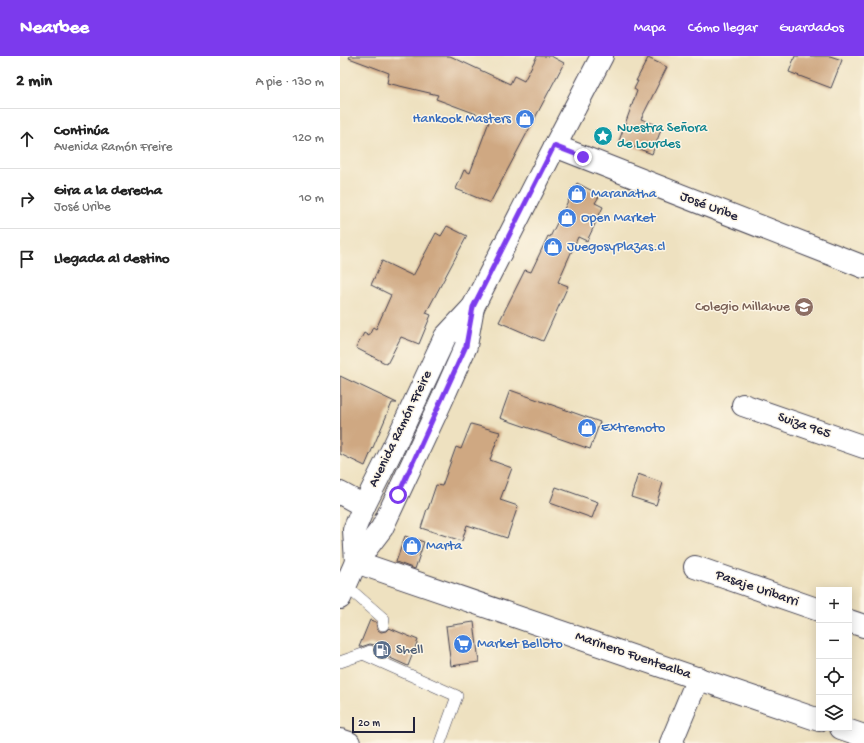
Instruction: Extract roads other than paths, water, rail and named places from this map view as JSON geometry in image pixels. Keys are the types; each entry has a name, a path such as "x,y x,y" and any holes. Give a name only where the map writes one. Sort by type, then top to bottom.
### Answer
{"street":[{"name":"Avenida Ramón Freire","path":"356,562 354,530 445,337 473,307 554,146 602,56"},
{"name":"José Uribe","path":"554,146 864,267"},
{"name":"Avenida Ramón Freire","path":"343,592 356,562 382,528 435,416 466,346 473,307"},
{"name":"Suiza 965","path":"743,405 864,447"},
{"path":"340,492 364,506 370,516 371,544"},
{"name":"Marinero Fuentealba","path":"356,562 816,719"},
{"name":"Pasaje Uribarri","path":"695,567 816,609"},
{"path":"852,621 864,626"},
{"path":"671,743 698,678"},
{"path":"850,731 864,736"},
{"path":"340,740 349,743"}],"lane":[{"path":"343,592 383,622"},
{"path":"340,662 367,653 457,696 440,743"}],"place":[{"name":"Hankook Masters","path":"525,119"},
{"name":"Nuestra Señora de Lourdes","path":"603,136"},
{"name":"Maranatha","path":"577,194"},
{"name":"Open Market","path":"567,218"},
{"name":"JuegosyPlazas.cl","path":"553,247"},
{"name":"Colegio Millahue","path":"804,307"},
{"name":"Extremoto","path":"587,428"},
{"name":"Marta","path":"412,546"},
{"name":"Market Belloto","path":"463,644"},
{"name":"Shell","path":"382,650"}]}
